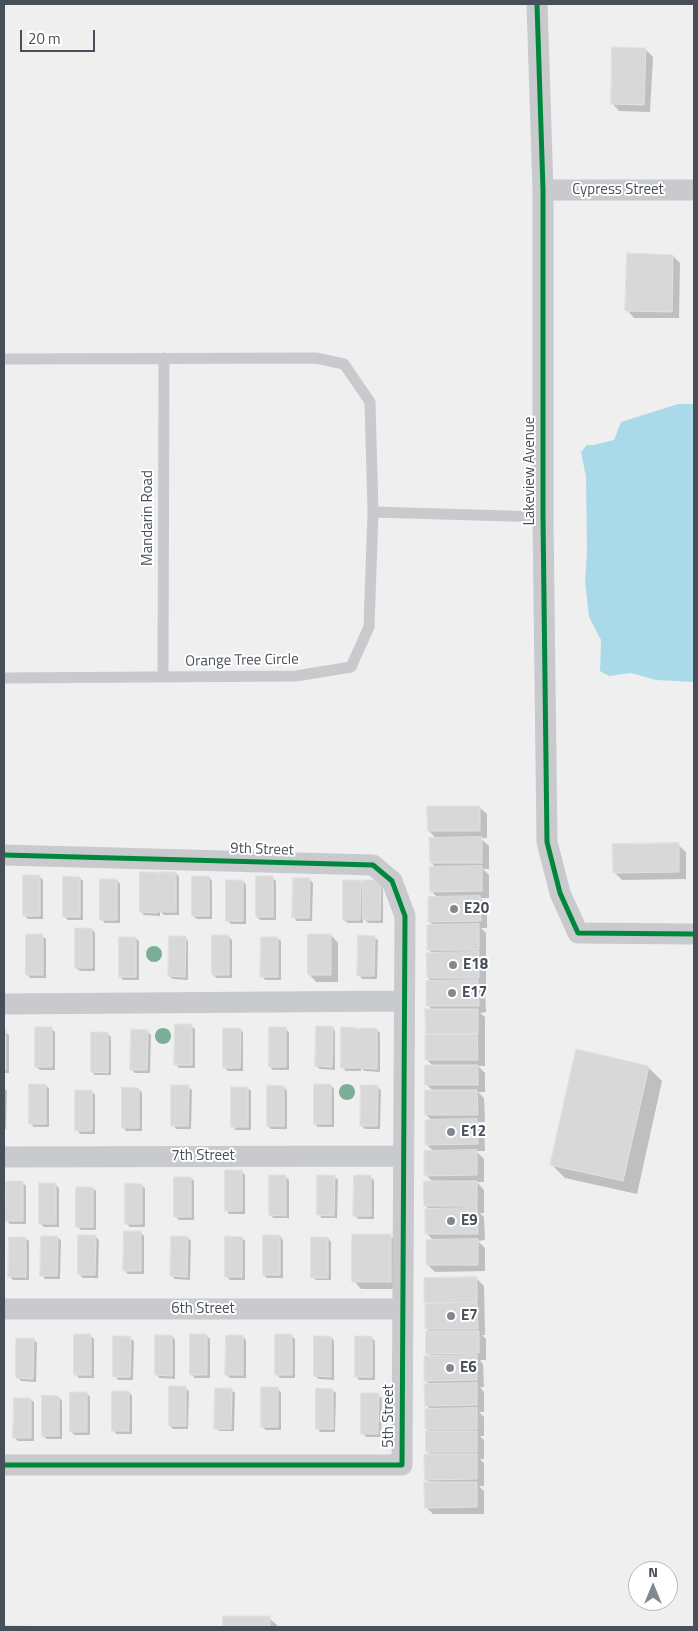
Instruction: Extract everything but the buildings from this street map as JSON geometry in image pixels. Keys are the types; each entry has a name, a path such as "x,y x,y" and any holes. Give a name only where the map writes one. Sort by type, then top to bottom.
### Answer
{"street":[{"name":"Lakeview Avenue","path":"538,4 543,190 543,517 548,842 560,893 578,933 694,934"},
{"name":"Cypress Street","path":"543,190 694,190"},
{"name":"9th Street","path":"4,855 373,866 392,881 404,916 404,1001"},
{"path":"4,1004 404,1001"},
{"name":"5th Street","path":"4,1465 402,1464 404,1001"},
{"name":"7th Street","path":"4,1157 402,1156"},
{"name":"6th Street","path":"4,1309 402,1309"}],"lane":[{"name":"Mandarin Road","path":"163,677 164,358"},
{"name":"Orange Tree Circle","path":"4,360 316,358 344,364 370,402 373,512 370,627 351,667 296,676 4,678"},
{"path":"373,512 543,517"}],"water":[{"path":"678,404 694,404 694,682 656,680 631,673 609,676 600,671 601,640 589,617 585,581 587,553 586,477 581,452 587,445 614,440 621,422"}],"cycle path":[{"path":"537,4 543,190 543,517 547,842 560,893 578,933 694,934"},
{"path":"4,855 373,865 392,881 405,916 402,1465 4,1465"}],"place":[{"name":"E20","path":"454,909"},
{"name":"E18","path":"453,965"},
{"name":"E17","path":"452,993"},
{"name":"E12","path":"451,1132"},
{"name":"E9","path":"451,1221"},
{"name":"E7","path":"451,1316"},
{"name":"E6","path":"450,1368"}]}
